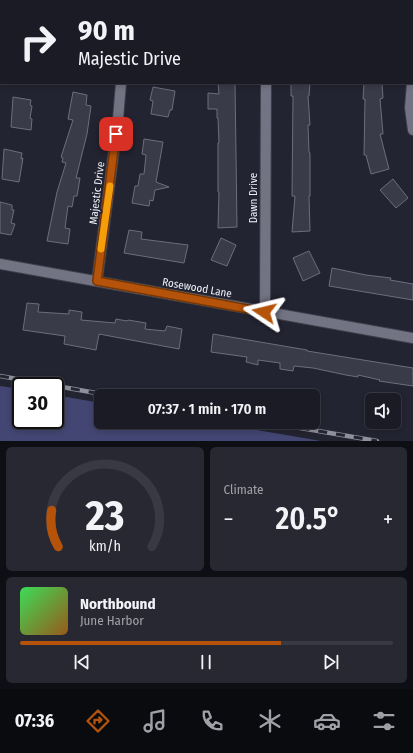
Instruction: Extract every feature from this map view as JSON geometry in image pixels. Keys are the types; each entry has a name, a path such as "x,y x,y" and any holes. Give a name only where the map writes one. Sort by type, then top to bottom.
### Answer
{"street":[{"name":"Majestic Drive","path":"97,281 118,119 121,84"},
{"name":"Dawn Drive","path":"264,312 266,84"},
{"path":"412,84 410,108 413,130"},
{"name":"Rosewood Lane","path":"0,264 413,338"}],"shaded area":[{"path":"0,386 12,388 12,429 64,429 64,397 94,402 94,429 252,429 321,441 0,441"}],"building":[{"path":"218,84 235,84 237,227 218,228 218,118 217,109 208,109 208,93 219,94"},
{"path":"291,84 310,84 308,96 310,125 308,125 310,153 310,231 292,232 295,196 292,196 293,96 291,96"},
{"path":"364,84 382,84 383,98 380,99 383,134 380,134 389,169 371,174 366,155 364,155 365,99 363,99"},
{"path":"153,87 175,91 172,110 170,110 168,117 151,114 153,101 150,100"},
{"path":"73,92 87,95 86,105 91,106 87,134 76,178 80,178 77,196 74,196 72,207 68,206 65,228 70,229 68,244 47,241 57,192 66,163 62,162 63,158 61,157 73,120 68,119"},
{"path":"13,97 31,100 31,130 11,127"},
{"path":"144,139 163,142 156,182 169,187 155,190 153,201 150,200 149,206 132,203 135,186 138,186 140,174 144,174 146,155 142,154"},
{"path":"4,149 22,153 21,159 23,158 19,182 2,179"},
{"path":"393,179 408,198 396,208 380,190"},
{"path":"0,202 12,205 12,210 14,210 11,223 15,224 11,235 0,233"},
{"path":"129,230 142,232 141,239 188,245 184,263 124,253"},
{"path":"221,238 236,245 227,266 211,260"},
{"path":"309,251 320,273 303,281 293,258"},
{"path":"332,268 366,275 391,278 390,280 413,284 413,300 329,286"},
{"path":"27,303 39,304 38,312 69,314 69,310 82,312 81,320 115,323 116,319 128,320 146,323 145,329 165,331 167,326 182,329 179,349 99,334 96,350 64,344 65,336 23,330"},
{"path":"213,334 413,368 413,386 313,368 294,366 293,371 280,369 280,363 258,360 258,365 246,362 247,357 211,352"}],"railway":[{"path":"0,376 94,393"},
{"path":"306,429 377,441"}],"slow traffic":[{"path":"101,249 110,186"}],"route":[{"path":"116,134 97,281 264,312"}]}
